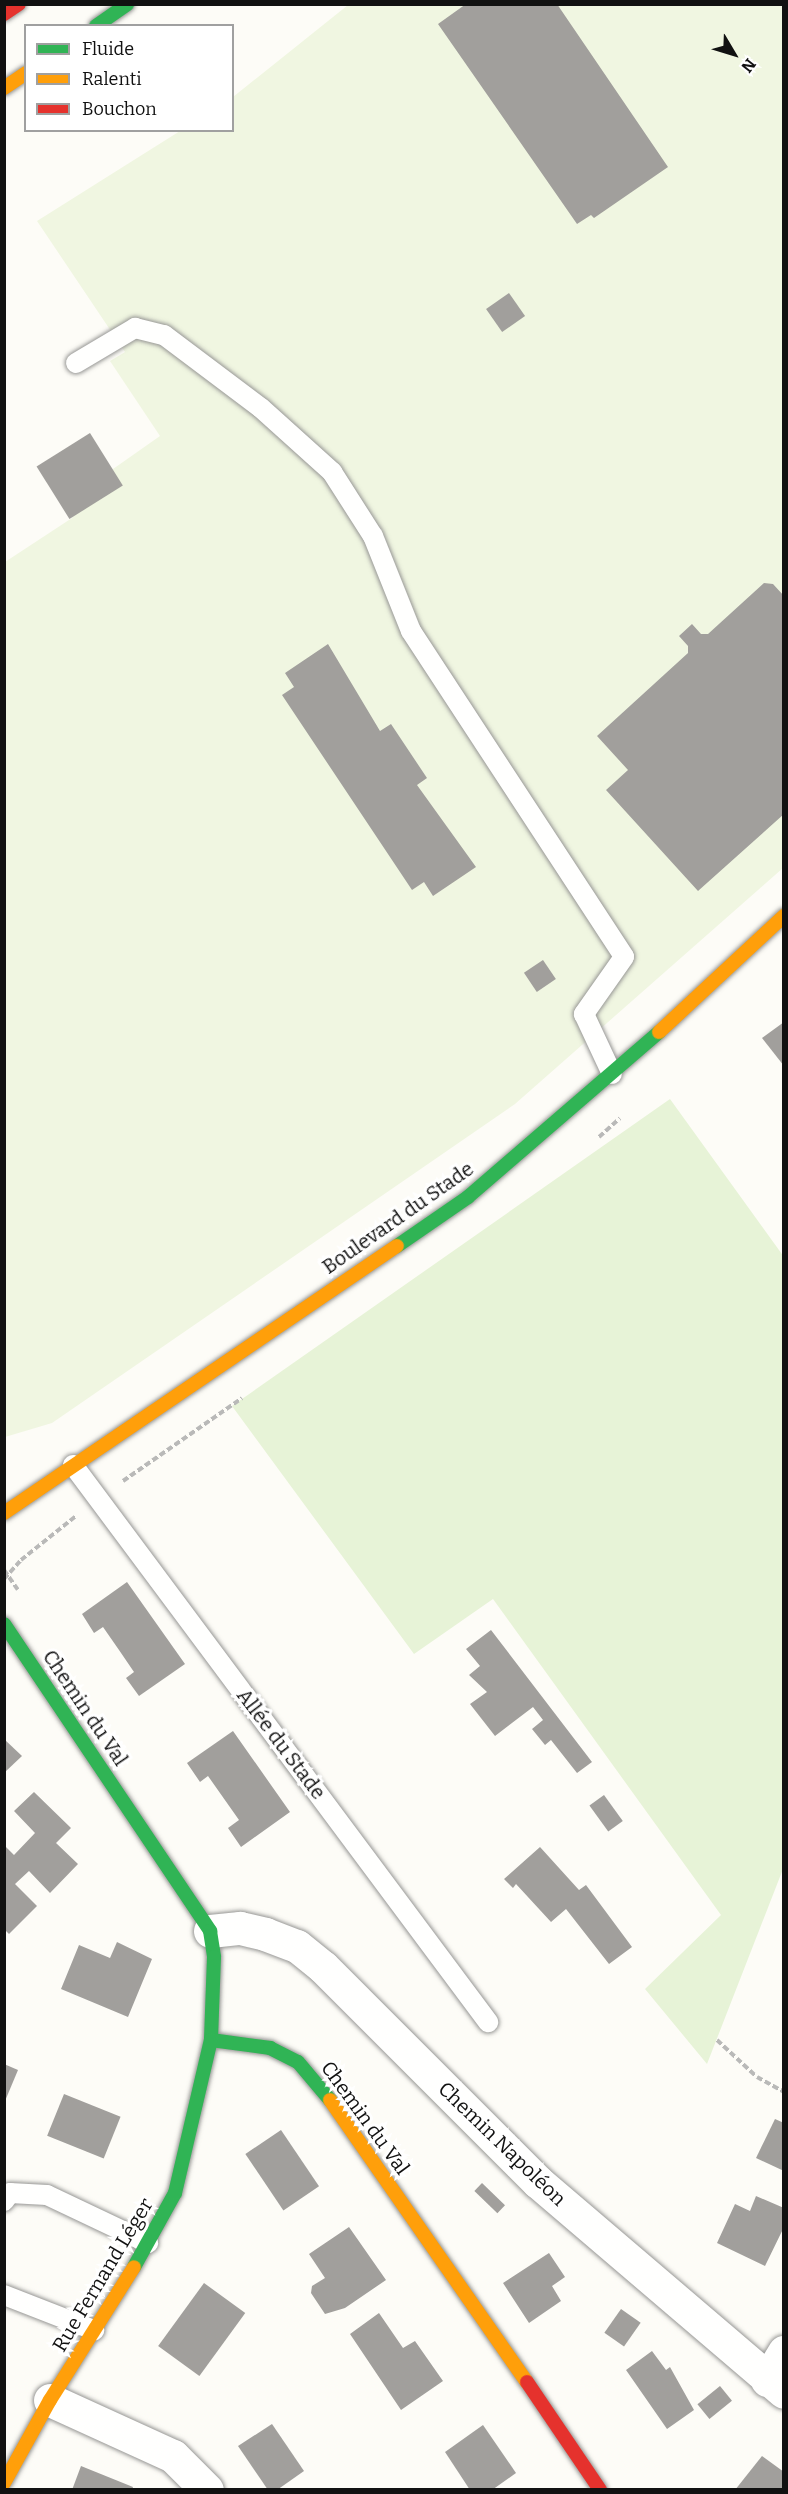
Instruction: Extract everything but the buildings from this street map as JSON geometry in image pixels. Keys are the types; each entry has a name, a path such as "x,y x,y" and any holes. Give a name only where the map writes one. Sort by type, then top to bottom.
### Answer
{"main road":[{"path":"4,14 19,4"},
{"path":"99,24 127,4"},
{"path":"4,88 24,74"},
{"name":"Boulevard du Stade","path":"4,1513 468,1197 612,1074 783,916"},
{"name":"Chemin du Val","path":"4,1624 210,1931 214,1957 211,2040 270,2048 298,2062 314,2077 477,2307 600,2490"},
{"name":"Rue Fernand Léger","path":"4,2482 50,2400 148,2243 176,2193 211,2040"}],"street":[{"name":"Chemin Napoléon","path":"210,1931 240,1928 265,1934 297,1946 323,1967 538,2182 775,2386"},
{"path":"775,2386 783,2352"},
{"path":"50,2400 172,2456 207,2490"}],"lane":[{"path":"76,363 135,328 164,335 261,408 332,472 373,536 411,631 624,957 584,1014 612,1074"},
{"name":"Allée du Stade","path":"73,1465 488,2022"},
{"path":"4,2201 10,2193 47,2195 148,2243"},
{"path":"4,2295 94,2330"}],"path":[{"path":"4,1570 6,1577"},
{"path":"717,2040 757,2077 783,2092"}],"green space":[{"path":"348,5 783,5 783,868 515,1104 52,1423 5,1437 5,562 72,518 113,469 160,436 110,361 125,352 37,221 178,132 234,132 234,96"},
{"path":"670,1099 784,1257 783,1869 707,2064 645,1989 721,1915 493,1599 414,1654 232,1406"}],"traffic: fast":[{"path":"99,24 127,4"},
{"path":"397,1246 468,1197 659,1032"},
{"path":"4,1624 210,1931 214,1957 211,2040 270,2048 298,2062 330,2100"},
{"path":"134,2267 175,2193 211,2040"}],"traffic: slow":[{"path":"4,88 24,74"},
{"path":"659,1032 784,916"},
{"path":"4,1513 397,1246"},
{"path":"330,2100 527,2382"},
{"path":"4,2483 50,2400 134,2267"}],"traffic: jam":[{"path":"4,14 19,4"},
{"path":"527,2382 600,2490"}]}
